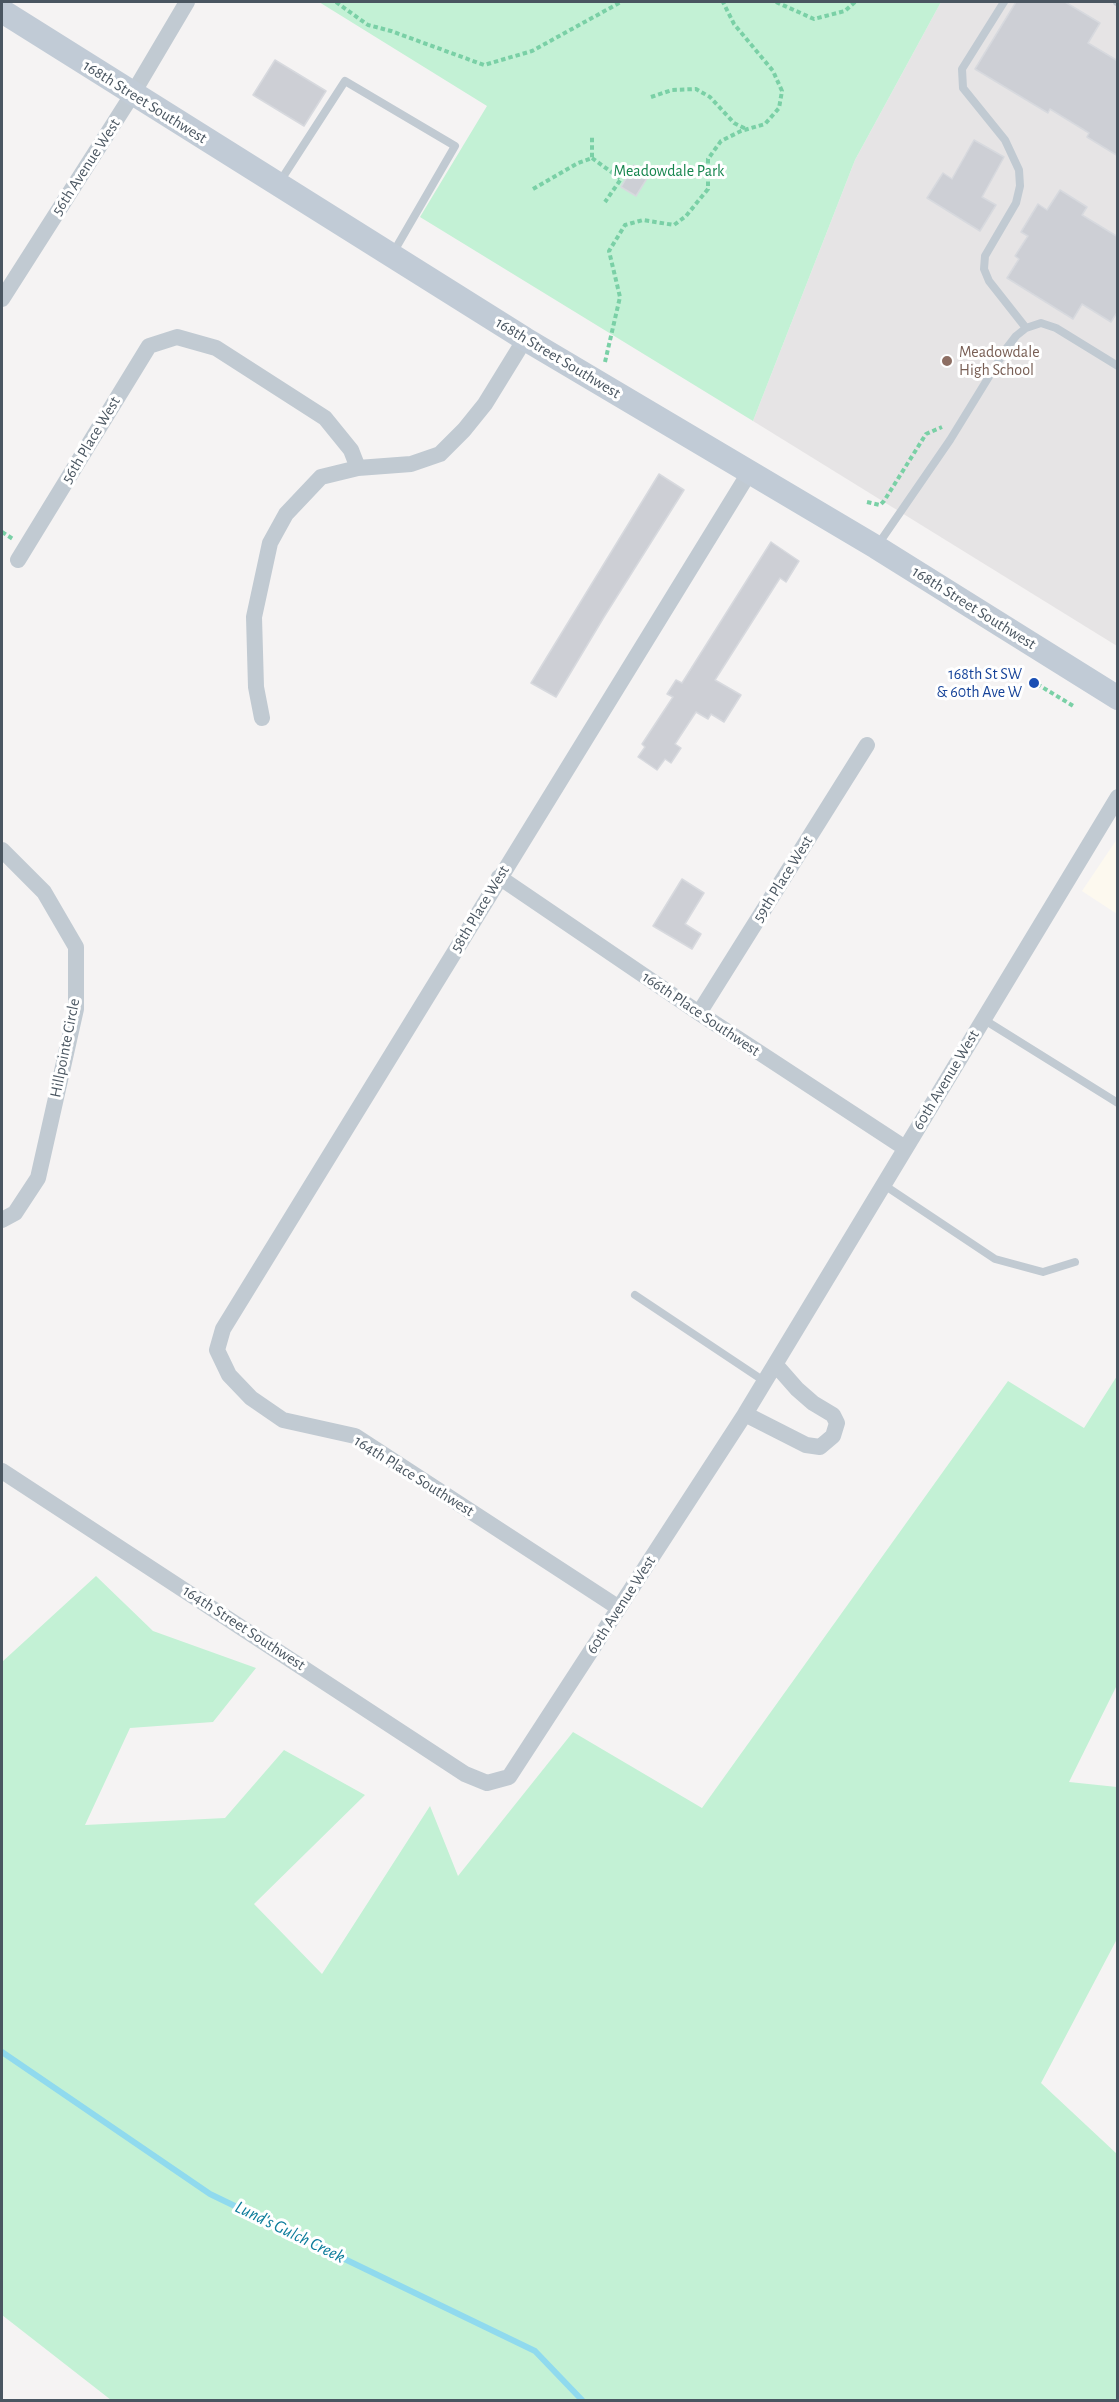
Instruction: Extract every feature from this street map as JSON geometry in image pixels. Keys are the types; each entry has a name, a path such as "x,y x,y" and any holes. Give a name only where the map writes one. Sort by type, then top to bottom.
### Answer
{"main road":[{"name":"168th Street Southwest","path":"2,11 132,95 525,339 876,547 1118,698"}],"street":[{"name":"56th Avenue West","path":"2,299 132,95 187,2"},
{"name":"56th Place West","path":"18,560 148,346 177,337 216,348 326,418 351,450 358,468"},
{"path":"262,718 256,687 254,617 270,543 286,514 321,477 358,468 411,464 440,454 485,404 525,339"},
{"name":"58th Place West","path":"217,1350 224,1329 499,877 749,473"},
{"name":"59th Place West","path":"699,1013 867,745"},
{"name":"60th Avenue West","path":"488,1783 509,1777 745,1414 1118,797"},
{"name":"Hillpointe Circle","path":"2,850 44,892 76,947 76,1009 38,1178 15,1213 2,1220"},
{"name":"166th Place Southwest","path":"499,877 699,1013 905,1148"},
{"name":"164th Place Southwest","path":"217,1350 229,1376 251,1398 283,1420 355,1436 619,1608"},
{"path":"745,1414 806,1445 820,1447 833,1436 837,1423 833,1415 805,1396 775,1364"},
{"name":"164th Street Southwest","path":"2,1471 465,1774 488,1783"}],"lane":[{"path":"1004,2 962,69 963,88 1005,140 1019,170 1020,186 1016,203 985,256 984,269 990,281 1026,327"},
{"path":"278,185 345,81 455,146 391,256"},
{"path":"876,547 950,440 1006,349 1026,327 1041,323 1056,328 1118,366"},
{"path":"983,1019 1118,1102"},
{"path":"884,1185 995,1259 1043,1272 1075,1262"},
{"path":"635,1295 764,1381"}],"path":[{"path":"336,2 368,25 391,31 484,65 531,51 621,2"},
{"path":"600,384 620,297 609,251 625,225 643,220 674,225 686,216 708,189 708,159 721,141 747,129 765,124 779,108 782,91 773,71 734,24 723,2"},
{"path":"776,2 814,19 845,11 855,2"},
{"path":"651,97 672,90 696,89 710,97 734,123 747,129"},
{"path":"592,136 592,158"},
{"path":"533,189 578,163 592,158"},
{"path":"592,158 621,179 605,202"},
{"path":"867,502 880,505 884,501 926,434 942,427 947,418"},
{"path":"1037,684 1075,707"}],"shaded area":[{"name":"Meadowdale High School","path":"941,2 1117,2 1117,646 753,421 855,160"},
{"path":"1117,839 1117,914 1082,891"}],"green space":[{"name":"Meadowdale Park","path":"319,2 941,2 855,160 753,421 420,217 487,106"},
{"path":"1117,1376 1117,1685 1069,1782 1117,1787 1117,1939 1041,2083 1117,2154 1117,2400 111,2400 2,2315 2,1662 96,1576 153,1631 256,1668 213,1722 130,1728 85,1825 225,1818 284,1750 365,1795 254,1904 322,1974 430,1806 458,1876 573,1732 702,1808 1008,1381 1084,1428"}],"building":[{"path":"1016,2 1065,2 1100,23 1088,43 1118,61 1118,156 1087,137 1089,133 1050,109 1048,113 975,69"},
{"path":"275,60 326,91 304,126 253,95"},
{"path":"974,140 1004,157 982,197 996,205 980,231 927,198 943,173 952,179"},
{"path":"634,165 649,175 636,196 621,187"},
{"path":"1060,190 1087,207 1082,215 1118,237 1118,311 1111,322 1082,304 1073,319 1007,278 1019,259 1015,256 1028,236 1021,232 1038,204 1047,210"},
{"path":"659,474 684,490 556,697 531,683"},
{"path":"771,542 799,561 786,582 780,578 715,680 741,695 724,722 711,714 708,719 696,712 675,744 681,748 671,763 665,759 657,770 638,757 645,747 642,744 673,697 667,694 676,680 682,683"},
{"path":"682,879 704,893 685,924 701,934 692,949 653,926"}],"waterway":[{"name":"Lund's Gulch Creek","path":"2,2052 210,2194 535,2351 582,2400"}],"place":[{"name":"Meadowdale High School","path":"947,361"},
{"name":"168th St SW & 60th Ave W","path":"1034,683"}]}
